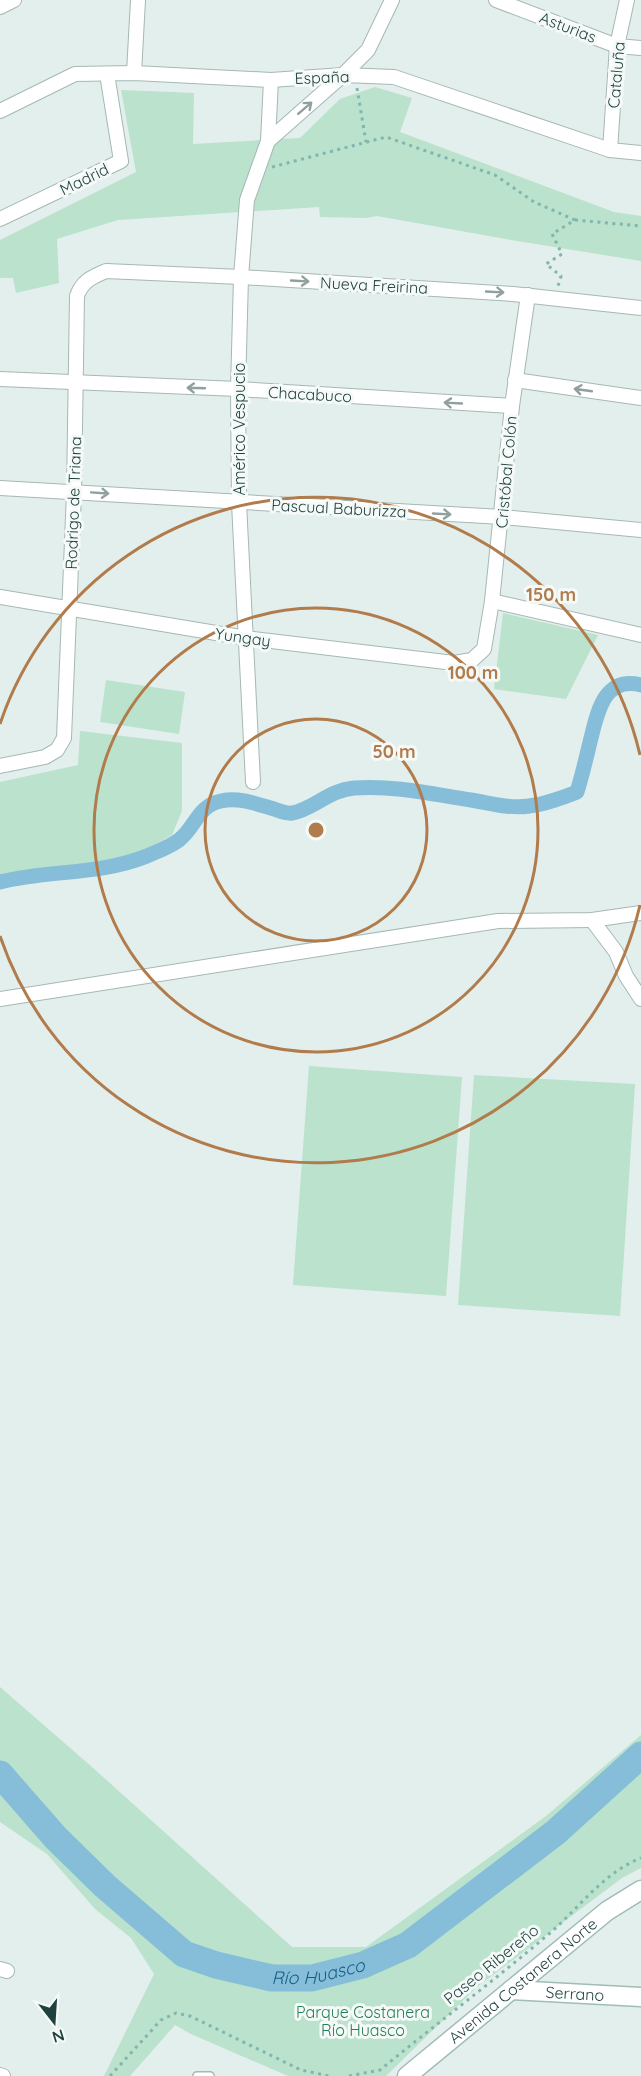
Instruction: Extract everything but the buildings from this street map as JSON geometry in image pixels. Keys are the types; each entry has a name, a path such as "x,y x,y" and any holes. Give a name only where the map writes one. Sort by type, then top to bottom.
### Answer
{"main road":[{"name":"Avenida Costanera Norte","path":"408,2076 607,1911 641,1890"},
{"name":"Serrano","path":"511,1990 641,1997"}],"street":[{"path":"0,7 14,0"},
{"path":"134,73 138,0"},
{"path":"267,141 349,75 368,50 392,0"},
{"name":"Asturias","path":"496,0 617,46 641,48"},
{"name":"Cataluña","path":"610,150 617,46 627,0"},
{"name":"España","path":"0,111 75,74 134,73 271,80 349,75 394,77 610,150 641,153"},
{"name":"Madrid","path":"0,219 121,162 107,74"},
{"name":"Américo Vespucio","path":"253,782 239,503 238,389 247,200 267,141 271,80"},
{"name":"Nueva Freirina","path":"106,271 528,295 641,308"},
{"name":"Rodrigo de Triana","path":"0,766 45,756 57,750 64,738 74,492 77,296 80,286 90,278 106,271"},
{"name":"Cristóbal Colón","path":"483,649 492,601 515,380 528,295"},
{"name":"Chacabuco","path":"0,379 76,384 238,389 512,406"},
{"path":"515,380 641,398"},
{"name":"Pascual Baburizza","path":"0,488 502,517 641,530"},
{"name":"Yungay","path":"0,597 246,638 453,663 472,660 483,649"},
{"path":"492,601 641,635"},
{"path":"0,999 498,921 592,920 641,913"},
{"path":"592,920 616,952 626,976 641,999"}],"lane":[{"path":"197,2076 210,2076"}],"path":[{"path":"349,75 366,142"},
{"path":"257,171 387,137 495,175 534,202 575,220 641,226"},
{"path":"554,299 561,276 546,264 562,254 552,234 575,220"},
{"name":"Paseo Ribereño","path":"349,2076 380,2070 552,1931 595,1887 641,1858"},
{"path":"110,2076 161,2020 176,2013 190,2016 301,2070 329,2076"}],"green space":[{"path":"375,87 412,98 400,132 614,212 641,216 641,261 377,216 366,218 320,217 319,207 118,220 57,239 59,283 16,293 13,278 0,278 0,240 136,172 121,90 194,93 193,144 300,138 340,99"},
{"path":"503,613 598,635 566,699 494,689"},
{"path":"106,680 185,692 179,734 100,722"},
{"path":"80,731 182,743 182,811 172,835 120,864 0,885 0,782 78,765"},
{"path":"309,1066 462,1077 446,1296 293,1285"},
{"path":"474,1075 635,1084 620,1316 458,1305"},
{"name":"Parque Costanera Río Huasco","path":"0,1687 292,1947 366,1947 546,1816 641,1735 641,1868 622,1878 477,1987 386,2076 288,2076 175,2025 130,2076 104,2076 154,1974 131,1938 95,1909 47,1854 0,1822"}],"waterway":[{"path":"0,882 111,866 147,856 179,840 207,807 221,801 248,802 290,813 307,808 337,792 369,787 398,789 515,807 554,801 577,792 599,709 604,700 618,686 628,683 641,685"},
{"name":"Río Huasco","path":"0,1774 56,1838 105,1886 184,1954 216,1965 272,1978 312,1978 363,1965 408,1945 556,1832 641,1755"}]}
